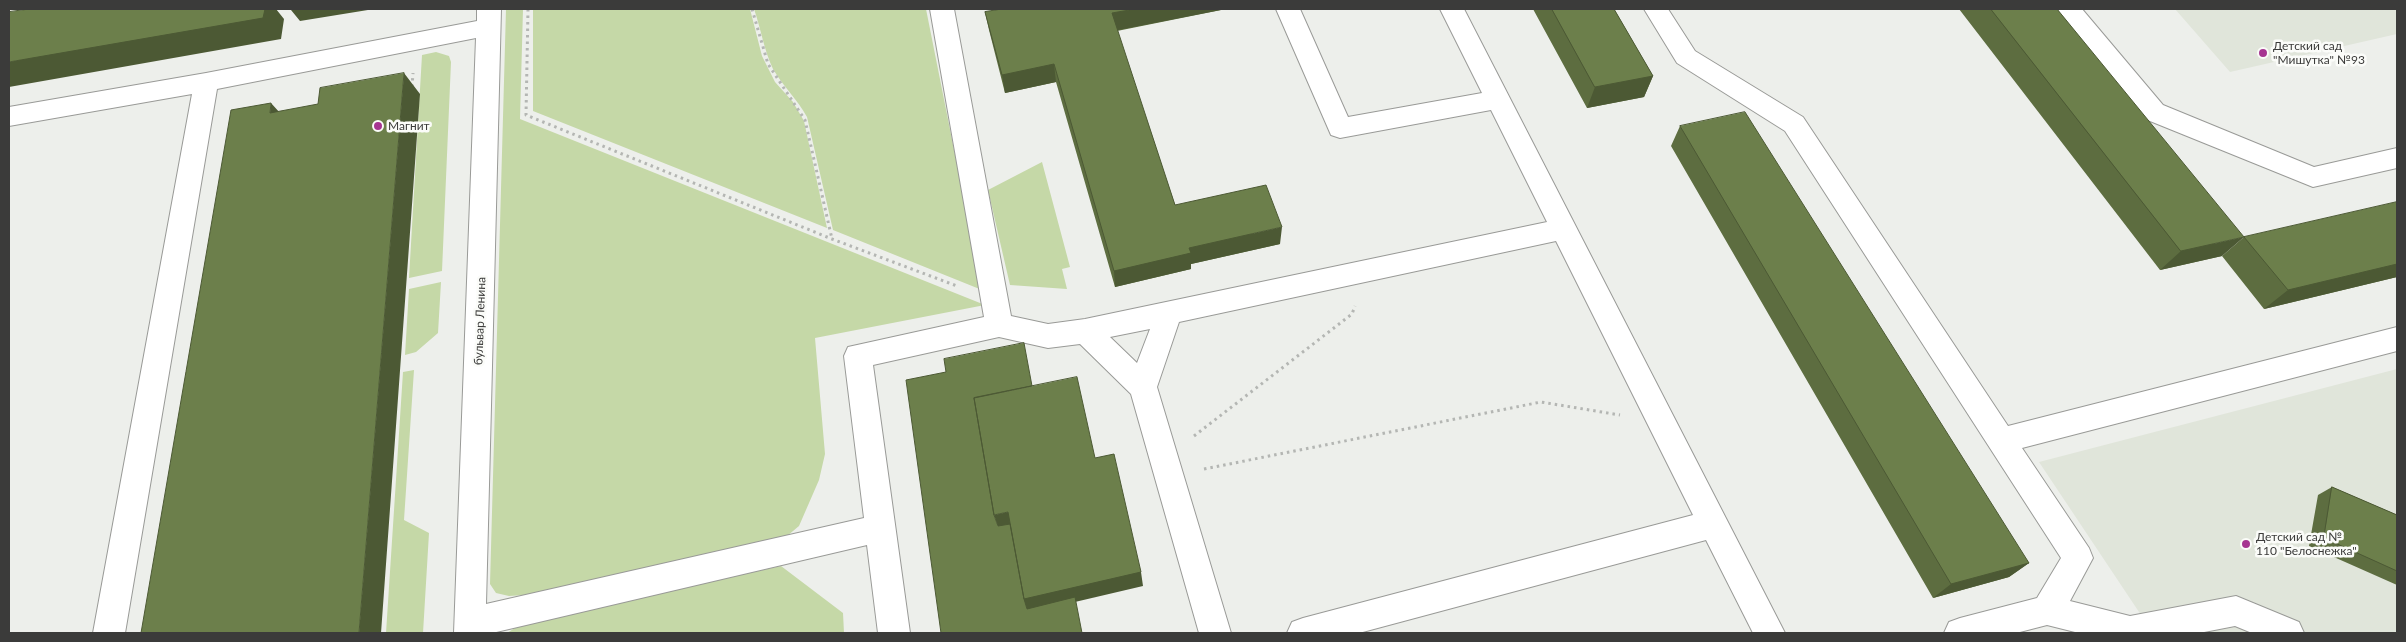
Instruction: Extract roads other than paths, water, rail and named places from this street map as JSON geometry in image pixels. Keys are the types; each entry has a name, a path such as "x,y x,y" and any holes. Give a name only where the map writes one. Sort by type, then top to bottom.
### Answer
{"street":[{"path":"942,9 997,313"},
{"path":"1288,9 1340,128 1498,99"},
{"path":"1452,9 1769,633"},
{"path":"1656,9 1686,58 1794,124 2002,440 2078,558 2054,622"},
{"path":"2069,9 2154,112 2313,177 2397,158"},
{"path":"9,116 206,82 415,41 489,18"},
{"name":"бульвар Ленина","path":"471,628 489,18"},
{"path":"109,633 206,82"},
{"path":"894,633 858,356 997,313 1048,336 1085,331 1564,229"},
{"path":"1142,387 1169,312"},
{"path":"1085,331 1142,387 1216,633"},
{"path":"2002,440 2397,339"},
{"path":"1303,633 1713,524"},
{"path":"471,628 880,528"},
{"path":"1960,633 2054,622 2130,631 2236,611 2288,633"}],"place":[{"name":"Детский сад \"Мишутка\" №93","path":"2263,53"},
{"name":"Магнит","path":"378,126"},
{"name":"Детский сад № 110 \"Белоснежка\"","path":"2246,544"}]}
